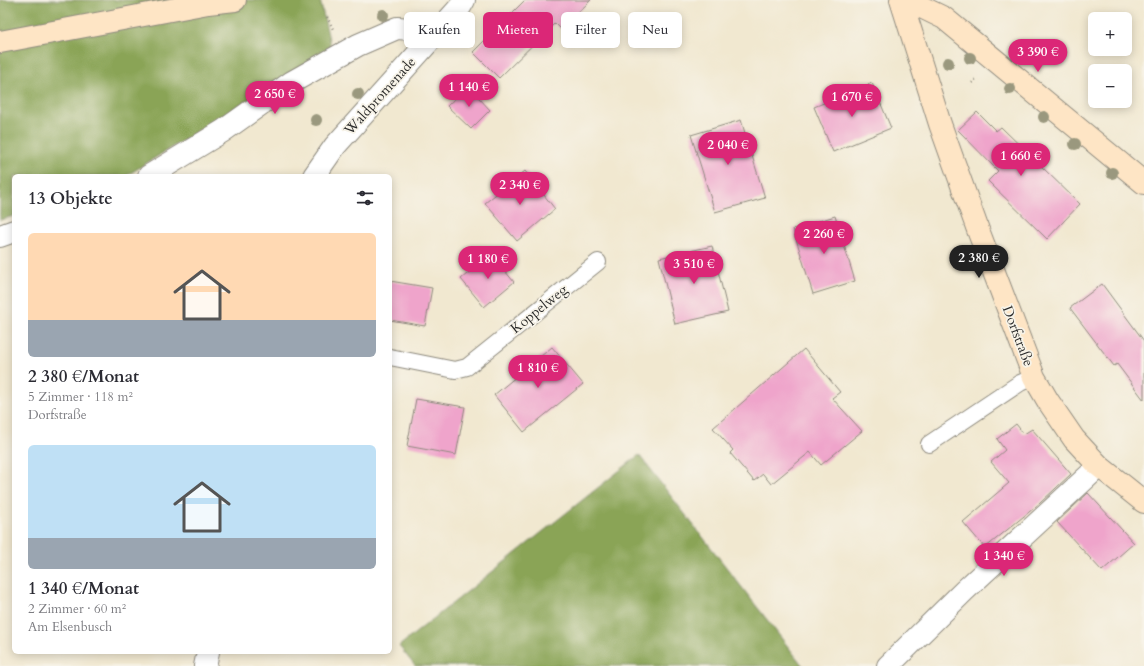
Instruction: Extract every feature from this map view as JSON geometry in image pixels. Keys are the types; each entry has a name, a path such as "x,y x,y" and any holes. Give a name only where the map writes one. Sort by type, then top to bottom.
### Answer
{"main road":[{"path":"0,42 208,3 235,0"},
{"name":"Dorfstraße","path":"901,0 915,40 940,124 978,230 1034,377 1048,401 1074,439 1100,466 1144,502"},
{"path":"907,0 944,18 1144,184"}],"street":[{"name":"Waldpromenade","path":"455,12 464,0"},
{"path":"152,174 222,131 292,82 358,45 397,28 404,28"},
{"name":"Waldpromenade","path":"315,174 335,146 423,48"},
{"path":"0,236 12,233"},
{"path":"888,666 964,591 1100,466"},
{"path":"205,666 208,654"}],"lane":[{"name":"Koppelweg","path":"392,357 455,370 467,367 598,262"},
{"path":"929,444 1020,383 1034,377"}],"green space":[{"path":"0,0 320,0 331,48 129,174 12,174 12,217 0,220"},
{"path":"639,455 803,666 415,666 399,646"}],"building":[{"path":"525,0 591,0 579,12 561,12 561,29 555,23 553,25 553,12 513,12"},
{"path":"483,42 483,48 530,48 499,78 473,52"},
{"path":"872,83 891,128 833,152 814,107"},
{"path":"468,86 490,110 471,129 447,106"},
{"path":"977,112 996,131 1001,127 1080,204 1047,239 988,181 998,171 958,130"},
{"path":"741,120 765,198 715,212 691,135"},
{"path":"525,171 555,209 517,241 485,203"},
{"path":"835,216 855,281 813,294 793,229"},
{"path":"712,246 728,312 675,324 659,258"},
{"path":"491,254 514,282 484,307 461,279"},
{"path":"392,281 432,288 425,326 392,320"},
{"path":"1102,284 1144,341 1144,400 1117,364 1114,366 1070,308"},
{"path":"552,347 583,384 524,432 494,395"},
{"path":"804,349 840,392 832,398 862,431 821,465 810,452 771,484 763,474 754,481 730,453 733,450 713,428"},
{"path":"416,399 465,407 456,455 407,446"},
{"path":"1016,424 1024,434 1032,429 1071,474 1040,503 985,548 963,522 1009,483 991,462 1005,450 997,439"},
{"path":"1088,493 1134,543 1102,571 1057,522"}]}
